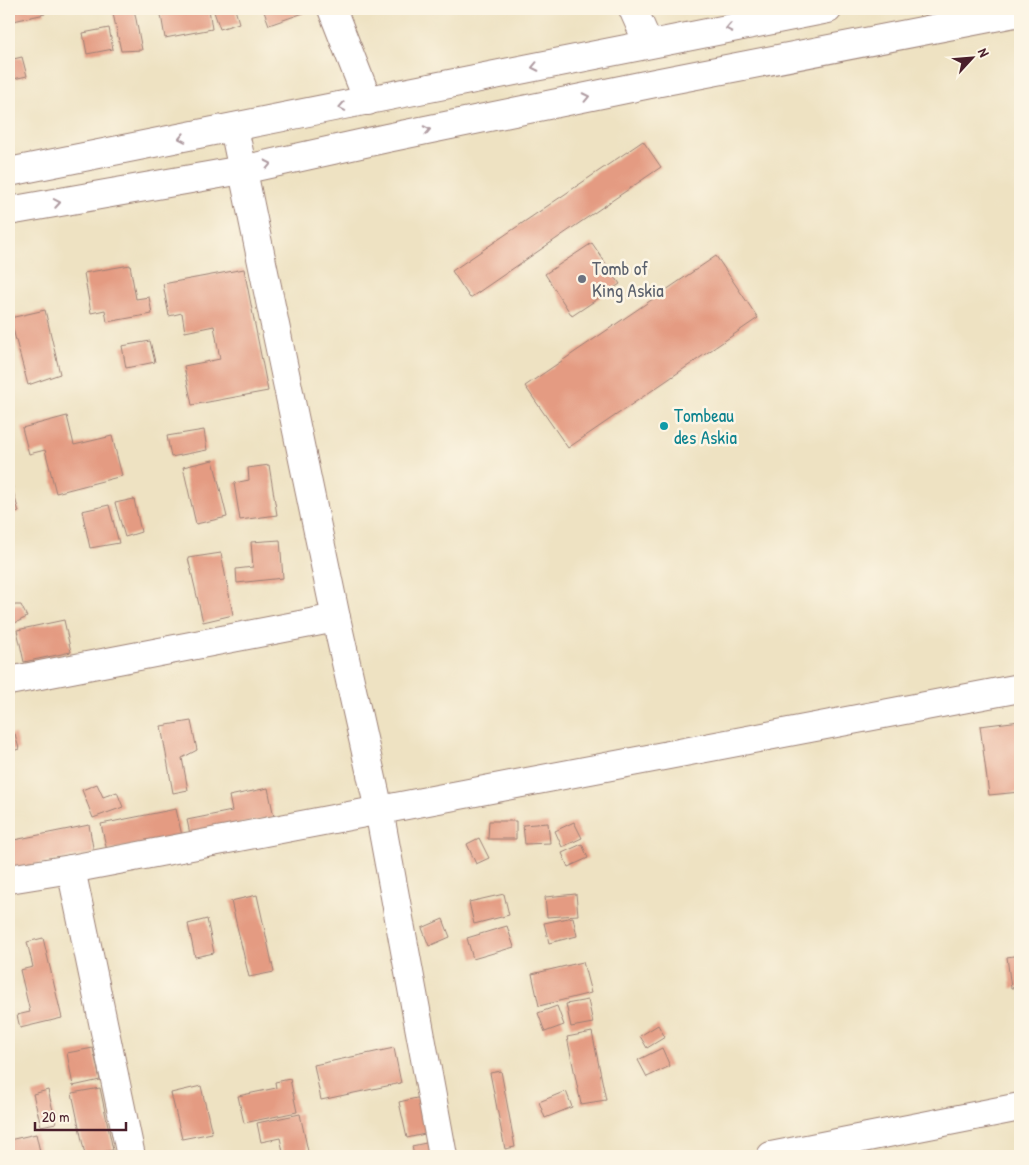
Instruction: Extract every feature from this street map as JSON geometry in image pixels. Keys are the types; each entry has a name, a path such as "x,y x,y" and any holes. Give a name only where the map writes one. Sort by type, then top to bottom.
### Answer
{"street":[{"path":"332,9 368,101"},
{"path":"633,9 648,43"},
{"path":"9,172 648,43 828,9"},
{"path":"9,211 242,170 656,83 1020,12"},
{"path":"234,128 336,618 379,810 444,1156"},
{"path":"9,681 336,618"},
{"path":"9,879 71,869 1020,688"},
{"path":"71,869 131,1156"},
{"path":"770,1156 1020,1107"}],"building":[{"path":"9,9 43,9 45,14 9,22"},
{"path":"112,9 134,9 142,50 121,51"},
{"path":"160,9 209,9 212,29 165,38"},
{"path":"213,9 235,9 239,23 220,29"},
{"path":"263,9 315,9 269,25"},
{"path":"109,28 113,49 87,54 83,33"},
{"path":"22,57 27,76 9,80 9,60"},
{"path":"643,141 661,167 470,298 452,271"},
{"name":"Tomb of King Askia","path":"592,243 620,284 572,316 545,274"},
{"path":"716,256 758,318 568,448 525,386"},
{"path":"130,265 136,299 149,297 152,314 107,322 105,310 91,313 84,273"},
{"path":"244,269 268,391 192,405 184,366 220,359 214,326 185,332 182,313 169,316 163,284"},
{"path":"45,310 60,374 28,385 10,318"},
{"path":"150,341 155,362 126,368 122,346"},
{"path":"67,416 74,445 112,436 122,476 56,493 45,450 29,454 22,428"},
{"path":"204,430 207,450 171,457 167,436"},
{"path":"213,460 227,517 196,524 183,467"},
{"path":"269,465 277,515 240,520 234,483 249,480 248,468"},
{"path":"9,474 13,488 9,489"},
{"path":"13,491 19,512 9,515 9,492"},
{"path":"134,499 141,532 125,537 115,503"},
{"path":"109,505 119,543 90,548 82,511"},
{"path":"280,540 283,578 237,583 236,569 253,567 251,542"},
{"path":"221,553 233,615 203,622 188,558"},
{"path":"15,605 21,605 27,617 9,626 9,609"},
{"path":"64,620 71,652 24,662 17,630"},
{"path":"191,721 197,750 182,758 188,790 173,793 161,726"},
{"path":"1020,721 1020,792 989,795 980,726"},
{"path":"15,734 19,749 9,752 9,735"},
{"path":"97,784 103,797 117,792 123,807 93,818 82,790"},
{"path":"268,788 274,817 190,834 187,820 232,811 229,796"},
{"path":"176,809 182,836 107,851 101,824"},
{"path":"489,821 516,821 516,839 488,839"},
{"path":"574,822 582,838 562,847 555,831"},
{"path":"548,823 550,843 525,844 523,825"},
{"path":"89,825 94,853 9,870 9,841"},
{"path":"479,838 489,858 476,864 467,844"},
{"path":"582,844 588,858 568,867 562,853"},
{"path":"504,894 509,915 474,924 469,902"},
{"path":"576,894 578,915 547,917 545,897"},
{"path":"257,895 274,972 249,977 231,901"},
{"path":"573,917 577,936 549,943 544,923"},
{"path":"207,919 214,953 195,957 188,924"},
{"path":"443,919 450,937 429,946 422,928"},
{"path":"507,926 514,947 473,959 467,938"},
{"path":"43,938 62,1018 20,1028 17,1015 30,1012 20,970 33,967 27,942"},
{"path":"1020,955 1020,987 1011,988 1007,957"},
{"path":"583,962 591,993 539,1006 532,974"},
{"path":"588,1000 593,1023 571,1027 566,1004"},
{"path":"557,1006 564,1025 545,1032 538,1013"},
{"path":"658,1025 665,1037 647,1048 640,1036"},
{"path":"592,1032 606,1100 581,1104 567,1037"},
{"path":"93,1048 100,1080 73,1086 67,1053"},
{"path":"394,1048 401,1083 321,1100 314,1065"},
{"path":"662,1048 670,1066 647,1077 638,1060"},
{"path":"501,1071 515,1147 505,1149 490,1073"},
{"path":"290,1079 297,1112 244,1123 238,1096 276,1088 275,1082"},
{"path":"201,1086 212,1133 182,1139 171,1093"},
{"path":"100,1088 113,1150 85,1155 72,1093"},
{"path":"48,1090 56,1123 41,1126 33,1094"},
{"path":"566,1091 572,1107 545,1118 539,1102"},
{"path":"421,1097 429,1133 407,1138 399,1102"},
{"path":"300,1114 309,1156 284,1156 280,1138 261,1142 257,1123"},
{"path":"36,1134 41,1156 9,1156 9,1140"},
{"path":"435,1141 439,1156 414,1156 412,1146"}],"place":[{"name":"Tomb of King Askia","path":"582,279"},
{"name":"Tombeau des Askia","path":"664,426"}]}
